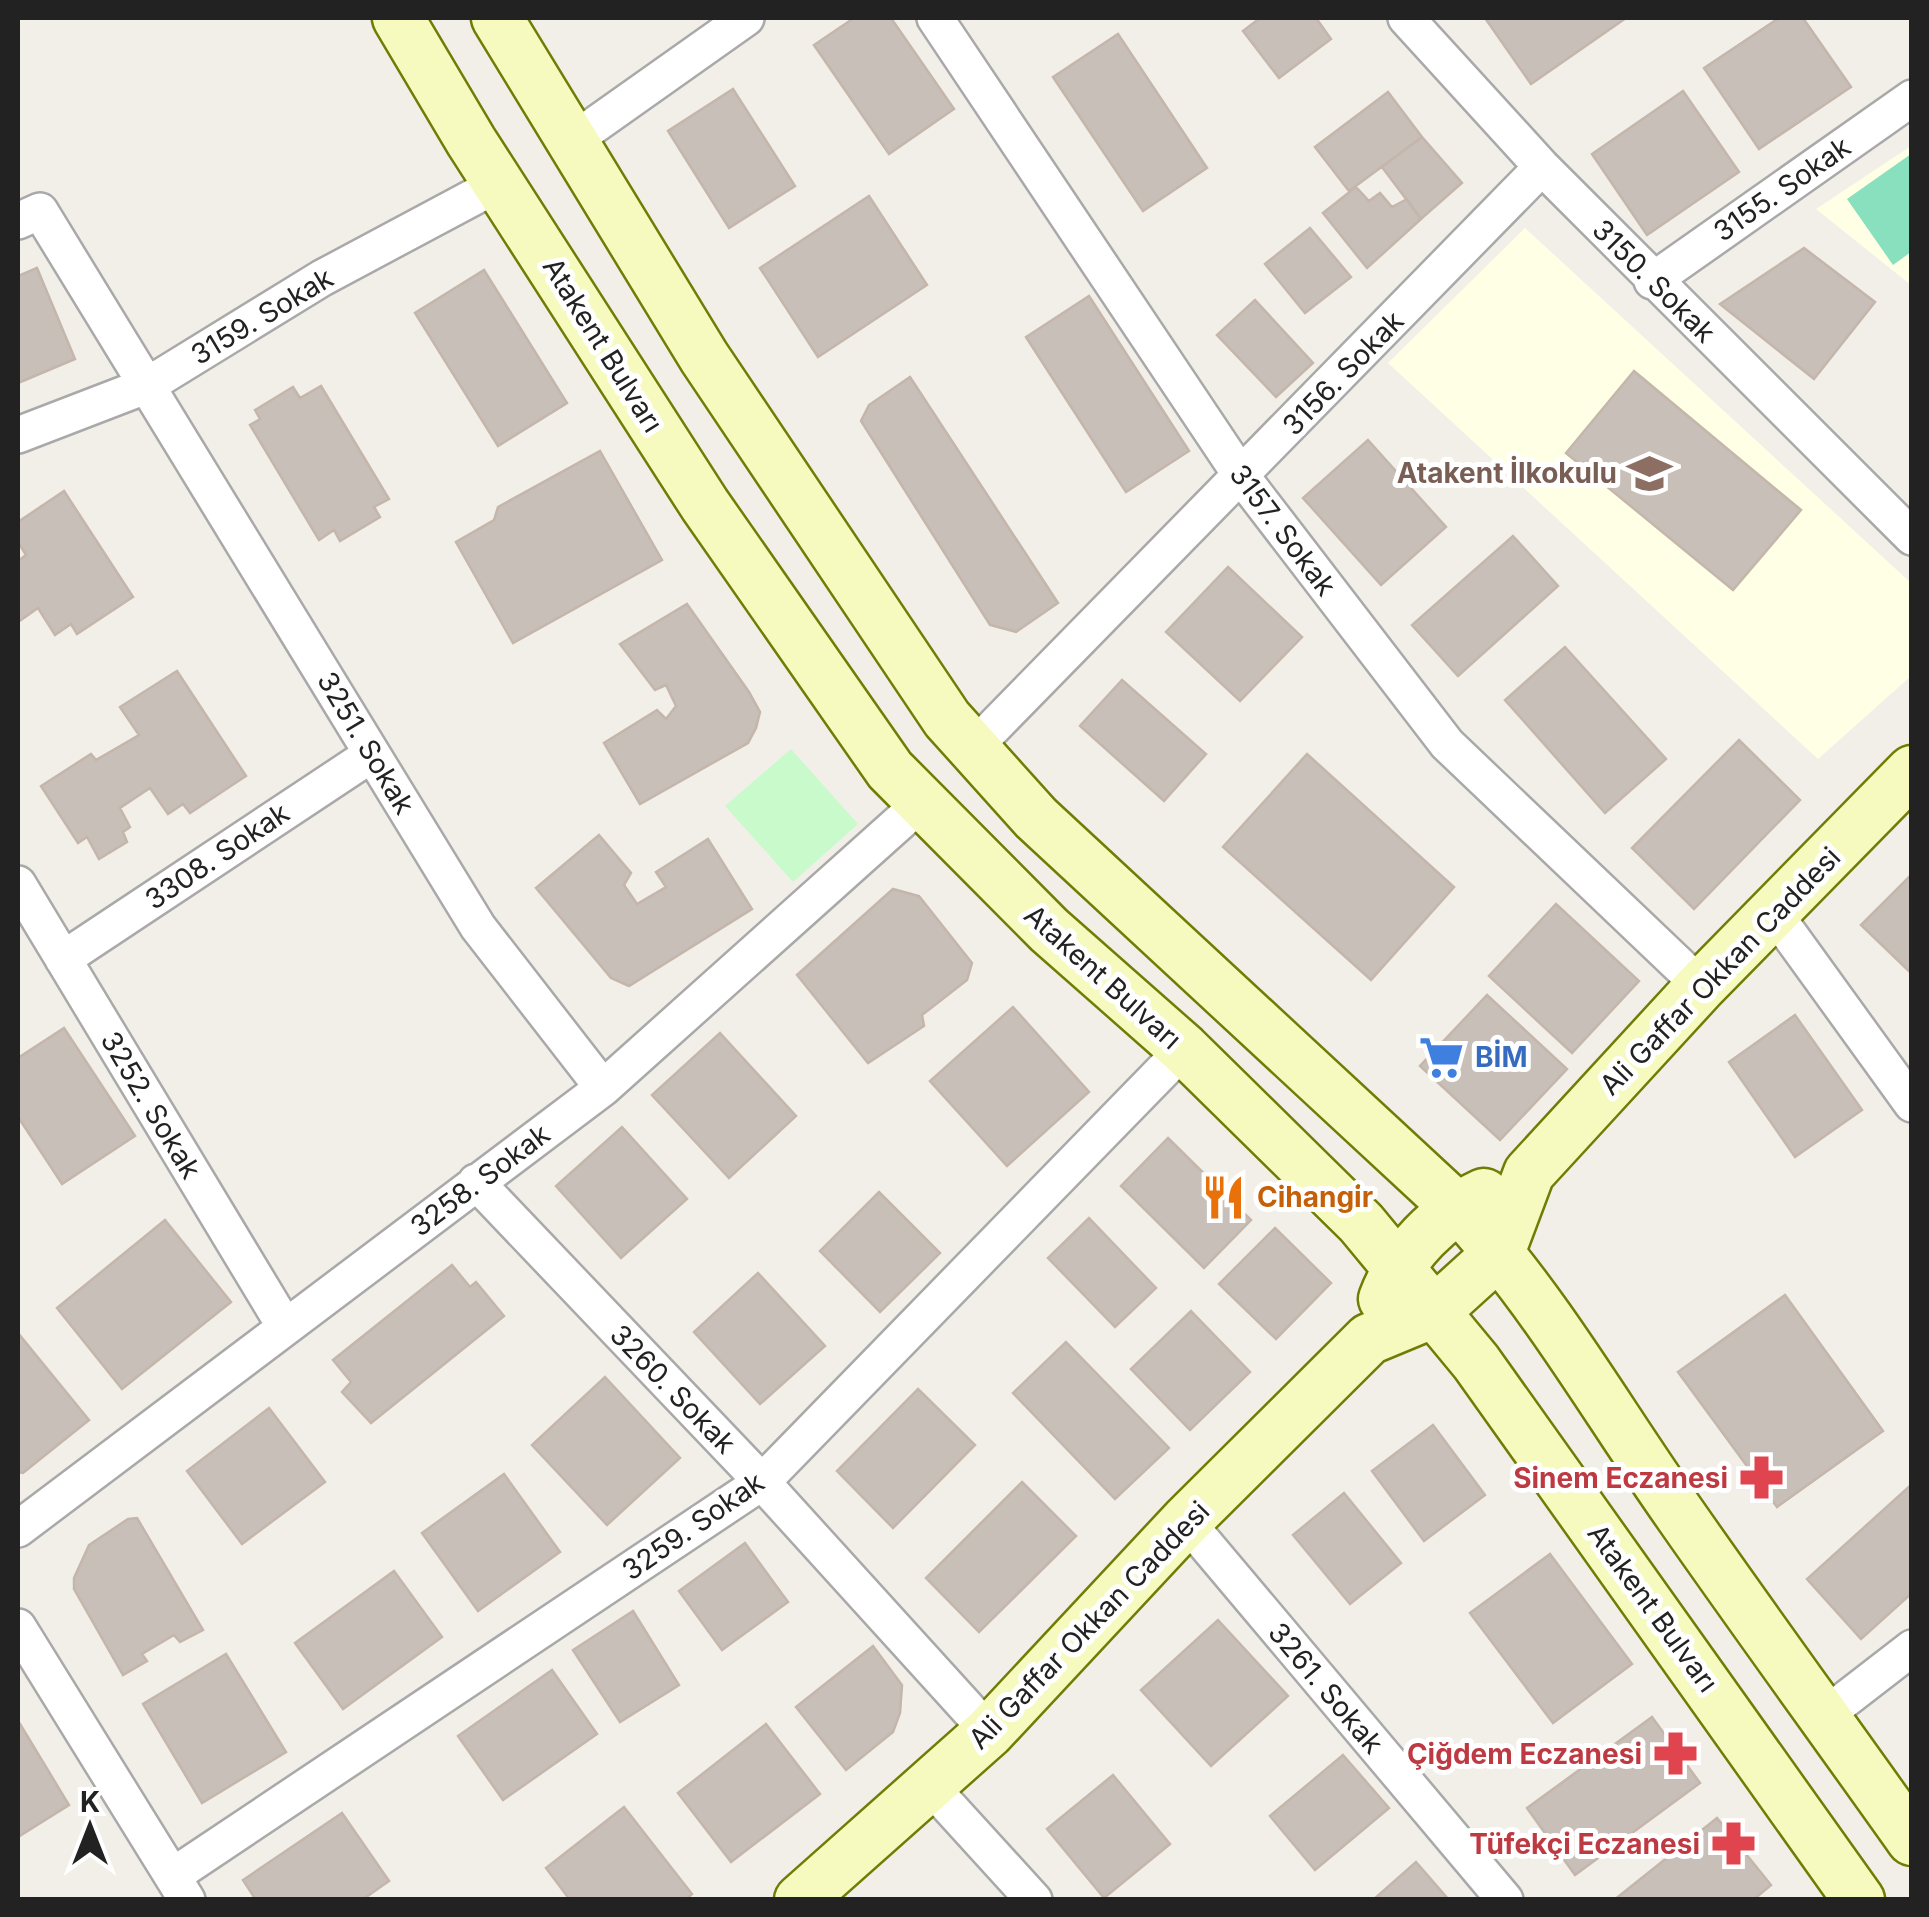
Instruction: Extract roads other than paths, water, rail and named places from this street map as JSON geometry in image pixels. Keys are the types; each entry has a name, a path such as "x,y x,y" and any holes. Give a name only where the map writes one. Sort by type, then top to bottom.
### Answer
{"main road":[{"name":"Atakent Bulvarı","path":"398,18 705,506 890,770 1050,930 1184,1049 1361,1222 1476,1362 1859,1900"},
{"path":"496,18 574,139 704,357 947,719 1036,818 1500,1253 1539,1301 1677,1510 1912,1840"},
{"name":"Ali Gaffar Okkan Caddesi","path":"1369,1339 1396,1266 1456,1208 1529,1173 1702,986 1912,771"},
{"name":"Ali Gaffar Okkan Caddesi","path":"800,1900 931,1788 989,1732 1186,1522 1369,1339 1434,1312 1500,1253 1529,1173"}],"street":[{"path":"574,139 746,18"},
{"name":"3157. Sokak","path":"935,18 1242,477 1447,744 1702,986"},
{"name":"3150. Sokak","path":"1406,18 1542,168 1912,537"},
{"name":"3155. Sokak","path":"1652,280 1912,98"},
{"name":"3156. Sokak","path":"974,748 1542,168"},
{"name":"3159. Sokak","path":"18,435 148,385 322,278 500,183"},
{"name":"3251. Sokak","path":"18,220 40,210 478,927 603,1088"},
{"name":"3308. Sokak","path":"62,959 372,754"},
{"name":"3258. Sokak","path":"18,1529 603,1088 920,804"},
{"name":"3252. Sokak","path":"18,884 284,1325"},
{"path":"1774,913 1912,1104"},
{"name":"3259. Sokak","path":"181,1887 762,1482 1184,1049"},
{"name":"3260. Sokak","path":"476,1182 762,1482 989,1732"},
{"name":"3261. Sokak","path":"1186,1522 1505,1900"},
{"path":"18,1627 181,1887"},
{"path":"1824,1716 1912,1648"},
{"path":"931,1788 1034,1900"}],"place":[{"name":"Atakent İlkokulu","path":"1650,473"},
{"name":"BİM","path":"1442,1057"},
{"name":"Cihangir","path":"1224,1197"},
{"name":"Sinem Eczanesi","path":"1761,1478"},
{"name":"Çiğdem Eczanesi","path":"1675,1754"},
{"name":"Tüfekçi Eczanesi","path":"1733,1844"}]}
